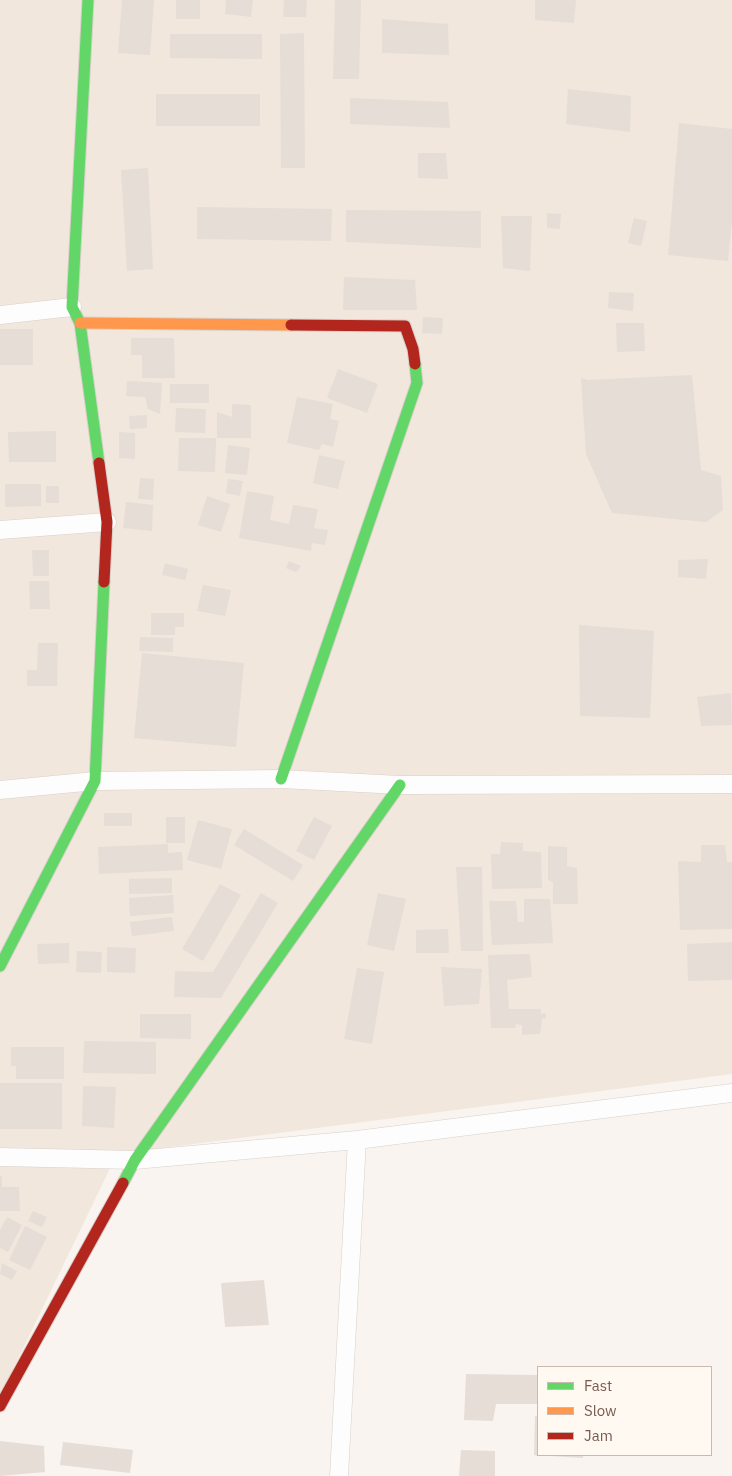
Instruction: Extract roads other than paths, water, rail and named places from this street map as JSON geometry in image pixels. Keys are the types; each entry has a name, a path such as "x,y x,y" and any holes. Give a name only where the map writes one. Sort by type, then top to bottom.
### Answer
{"street":[{"path":"0,966 95,780 107,522 76,315 88,0"},
{"path":"0,314 405,326 413,349 417,383 281,779"},
{"path":"0,530 107,522"},
{"path":"0,790 95,780 281,779 400,785 732,784"},
{"path":"0,1406 135,1160 400,785"},
{"path":"0,1157 135,1160 357,1140 732,1093"},
{"path":"339,1476 357,1140"}]}
